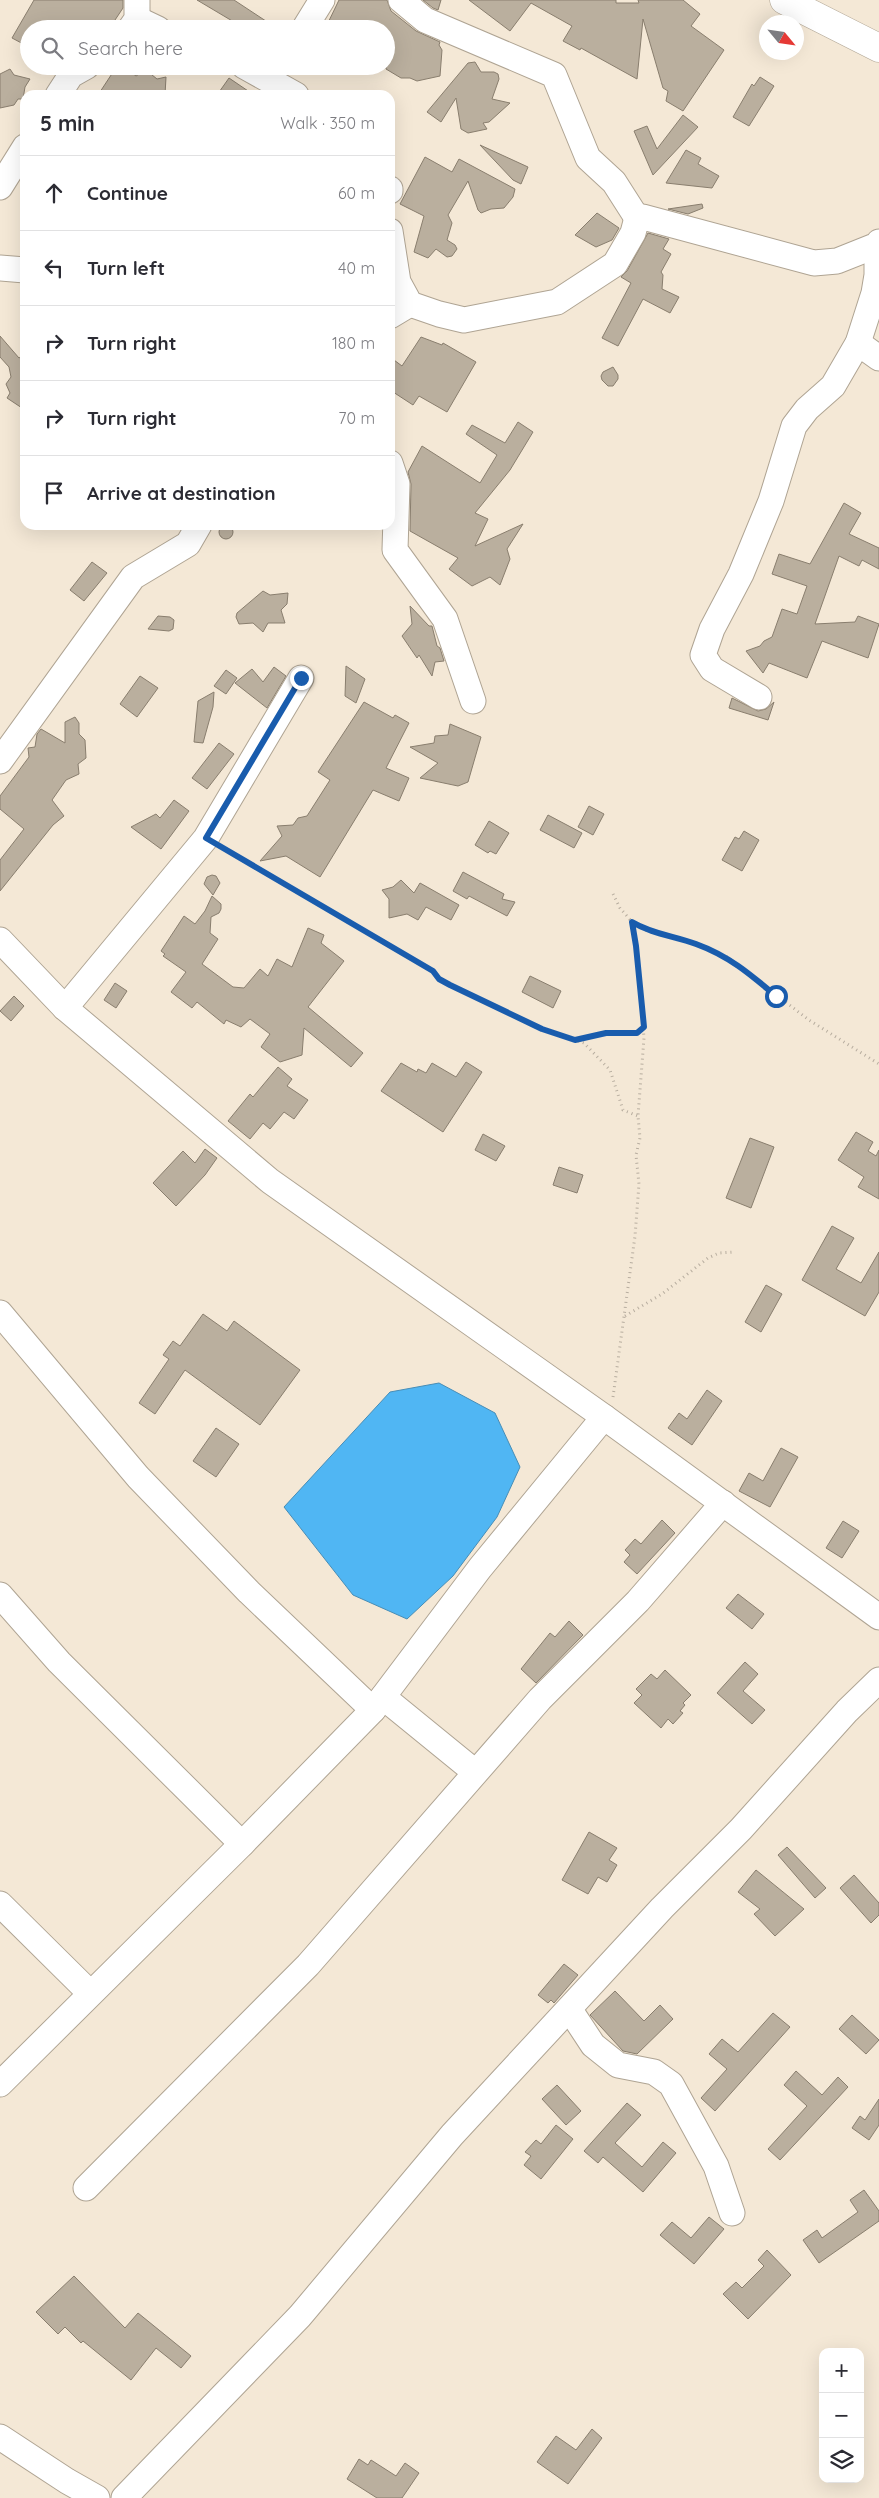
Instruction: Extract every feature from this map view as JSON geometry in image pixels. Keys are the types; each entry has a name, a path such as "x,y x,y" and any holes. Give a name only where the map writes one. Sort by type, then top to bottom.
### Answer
{"highway":[{"path":"785,0 879,48"}],"street":[{"path":"310,20 322,0"},
{"path":"395,263 400,310 439,314 464,320 556,302 615,264 633,233 637,218 614,182 588,158 554,75 425,20 401,0"},
{"path":"61,90 71,75"},
{"path":"277,75 291,90"},
{"path":"0,187 20,155"},
{"path":"637,218 643,216 814,263 837,261 878,243 877,275 874,293 858,343 833,386 807,409 794,426 771,501 741,574 712,629 703,655 712,670 759,697"},
{"path":"0,268 20,270"},
{"path":"858,343 879,358"},
{"path":"395,481 395,550 445,619 473,702"},
{"path":"0,761 134,577 188,544 196,530"},
{"path":"65,1008 206,838 301,678"},
{"path":"0,940 65,1008 270,1181 604,1417 879,1617"},
{"path":"0,1313 138,1477 249,1592 378,1704 475,1772"},
{"path":"0,2084 242,1844 378,1704 480,1568 604,1417"},
{"path":"86,2188 308,1965 540,1699 638,1600 722,1503"},
{"path":"0,1595 60,1662 242,1844"},
{"path":"124,2498 300,2316 452,2135 570,2010 662,1908 741,1829 847,1711 879,1680"},
{"path":"0,1904 90,1994"},
{"path":"570,2010 593,2044 618,2065 654,2072 671,2084 716,2166 732,2213"},
{"path":"0,2437 66,2481 97,2498"}],"path":[{"path":"206,838 433,971 439,979 450,985 542,1029 584,1043 610,1070 623,1110 638,1116"},
{"path":"613,894 620,908 632,922 645,930 695,944 727,957 809,1020 879,1064"},
{"path":"604,1417 614,1394 636,1236 639,1184 636,1155 640,1138 638,1116 644,1027 632,922"},
{"path":"575,1040 606,1033 637,1033 644,1027"},
{"path":"624,1317 662,1294 708,1258 719,1253 735,1252"}],"water":[{"path":"439,1383 495,1413 520,1467 497,1517 453,1576 407,1619 353,1595 284,1507 390,1392"}],"building":[{"path":"34,0 123,0 123,8 115,20 22,20"},
{"path":"197,0 234,0 264,20 231,20"},
{"path":"339,0 387,0 391,11 416,31 440,42 439,45 442,50 440,76 417,81 410,78 401,78 395,74 395,20 329,20"},
{"path":"423,0 441,0 438,10 433,8"},
{"path":"469,0 616,0 616,3 639,3 638,0 683,0 700,14 691,26 724,50 683,111 666,101 668,91 663,88 643,19 637,79 581,48 580,50 563,41 572,26 531,3 510,31"},
{"path":"20,24 20,42 12,38"},
{"path":"475,62 481,72 494,72 498,74 499,79 492,99 510,103 489,122 483,123 487,129 468,133 461,129 456,98 441,122 427,112 468,63"},
{"path":"10,69 14,75 30,79 24,90 20,90 20,99 14,105 0,108 0,74"},
{"path":"111,75 152,75 157,79 166,77 165,90 101,90"},
{"path":"760,77 774,86 749,126 733,117 752,84 754,86"},
{"path":"229,78 247,90 221,90"},
{"path":"683,115 698,127 653,175 634,131 647,126 657,149"},
{"path":"480,145 528,167 521,184 513,180"},
{"path":"686,150 701,158 698,164 719,176 712,188 666,183"},
{"path":"425,157 452,172 459,159 515,189 513,197 504,208 491,209 481,213 478,210 468,181 448,215 452,223 447,240 455,245 457,249 452,256 447,257 436,249 428,258 414,252 424,216 400,204"},
{"path":"702,204 703,208 688,214 668,209"},
{"path":"597,213 619,228 612,240 596,247 575,235"},
{"path":"648,233 669,239 663,249 671,254 661,272 663,275 662,289 679,297 670,313 643,299 618,346 602,338 631,283 621,277 627,271"},
{"path":"0,336 20,357 20,407 7,398 10,393 6,384 11,377 9,367 0,357"},
{"path":"421,337 442,345 443,343 476,362 447,412 419,396 413,405 395,393 395,361 402,366"},
{"path":"613,367 618,375 618,379 613,386 608,386 601,376 603,372"},
{"path":"518,422 533,432 510,470 475,513 488,519 475,546 523,524 507,549 510,559 500,585 490,577 472,586 449,569 458,558 410,531 411,484 408,472 422,446 480,483 497,455 466,434 472,425 505,443"},
{"path":"844,503 861,513 849,534 879,548 879,569 862,560 859,566 839,556 815,624 855,622 858,616 879,624 868,658 822,641 807,678 769,663 763,673 746,651 760,646 764,641 772,637 782,609 797,614 807,586 772,574 779,554 810,564"},
{"path":"219,530 233,530 233,535 229,539 223,539 219,535"},
{"path":"92,562 107,573 84,601 70,590"},
{"path":"263,591 270,595 288,593 287,604 281,610 285,623 268,623 263,632 253,623 239,624 236,617 237,613"},
{"path":"410,606 429,626 432,626 437,646 440,648 444,661 435,662 432,676 419,655 417,658 402,636 412,624"},
{"path":"158,616 170,617 174,620 173,629 169,631 148,629"},
{"path":"346,666 365,679 356,703 345,696"},
{"path":"274,667 286,676 267,708 235,683 252,669 263,682"},
{"path":"226,670 237,678 226,694 214,686"},
{"path":"140,676 158,688 137,717 120,704"},
{"path":"214,692 213,707 203,743 194,742 198,701"},
{"path":"732,698 758,711 766,709 774,702 768,720 729,708"},
{"path":"364,702 393,718 395,715 409,723 386,768 409,778 399,801 373,790 320,877 286,856 260,861 282,836 277,826 293,825 298,818 307,816 330,780 318,772"},
{"path":"75,717 79,723 79,734 85,740 86,758 78,764 79,774 66,780 52,800 64,816 53,825 0,891 0,860 24,829 0,809 0,796 29,757 28,748 35,747 37,734 41,729 65,743 65,722"},
{"path":"450,724 481,737 468,782 458,786 420,778 438,763 410,747 434,743 435,736 448,735"},
{"path":"219,743 234,754 207,789 192,778"},
{"path":"174,800 189,811 161,849 131,827 156,814 160,818"},
{"path":"589,806 604,814 593,835 578,827"},
{"path":"548,815 582,833 574,848 540,830"},
{"path":"489,821 509,833 496,854 490,851 488,853 475,845"},
{"path":"744,831 759,840 742,871 722,860 735,837 739,839"},
{"path":"463,872 504,894 502,899 515,902 507,916 469,896 467,899 453,891"},
{"path":"216,876 220,883 213,895 204,884 207,877"},
{"path":"401,880 414,893 420,883 459,905 451,920 426,907 418,920 407,914 389,918 389,899 382,890 393,887"},
{"path":"212,896 221,904 219,913 211,917 210,933 218,939 202,964 233,987 244,988 260,969 268,976 277,959 292,967 308,928 324,935 321,943 344,961 308,1007 363,1053 351,1067 304,1028 302,1055 280,1062 261,1047 270,1034 250,1019 241,1027 226,1020 224,1024 197,1002 192,1008 171,992 186,972 163,956 165,954 161,951 184,916 195,924 205,911"},
{"path":"530,976 561,991 553,1008 522,992"},
{"path":"115,983 127,991 116,1008 104,1000"},
{"path":"14,996 24,1006 11,1021 0,1011"},
{"path":"466,1062 482,1072 443,1132 381,1091 401,1063 417,1072 418,1069 426,1073 432,1063 456,1077"},
{"path":"278,1067 292,1079 287,1086 308,1100 294,1119 284,1112 270,1129 263,1123 250,1139 228,1121 250,1094 253,1097"},
{"path":"856,1132 873,1142 868,1151 876,1156 879,1150 879,1199 858,1187 864,1177 838,1160"},
{"path":"483,1134 505,1146 496,1161 475,1150"},
{"path":"750,1138 774,1147 751,1208 726,1198"},
{"path":"205,1149 217,1158 205,1175 176,1206 153,1183 183,1151 195,1163"},
{"path":"559,1167 583,1175 577,1193 553,1185"},
{"path":"832,1226 854,1238 836,1269 861,1283 879,1252 879,1292 865,1316 802,1280"},
{"path":"766,1285 782,1294 761,1332 745,1322"},
{"path":"203,1314 227,1331 234,1321 300,1370 260,1425 185,1370 155,1414 139,1403 169,1359 163,1355 173,1341 180,1346"},
{"path":"707,1390 722,1401 692,1445 668,1428 679,1413 687,1419"},
{"path":"216,1428 239,1444 216,1477 193,1461"},
{"path":"781,1448 798,1457 770,1507 739,1491 749,1473 763,1481"},
{"path":"662,1520 675,1533 637,1574 624,1562 630,1555 625,1550 635,1539 641,1544"},
{"path":"843,1521 859,1531 842,1558 826,1548"},
{"path":"738,1594 764,1614 752,1629 726,1608"},
{"path":"569,1621 583,1635 536,1683 521,1669 550,1633 555,1637"},
{"path":"745,1662 758,1674 743,1691 765,1710 752,1724 717,1693"},
{"path":"665,1670 691,1695 683,1703 685,1705 680,1711 683,1713 673,1724 668,1719 661,1728 634,1703 642,1695 636,1689 651,1674 657,1679"},
{"path":"589,1832 617,1848 609,1860 617,1865 607,1882 598,1877 588,1894 562,1880"},
{"path":"787,1847 826,1888 815,1898 778,1855"},
{"path":"756,1870 804,1909 775,1936 754,1914 760,1909 738,1892"},
{"path":"854,1875 879,1903 879,1915 871,1923 840,1888"},
{"path":"564,1964 578,1975 554,2003 551,2000 548,2003 538,1995"},
{"path":"615,1991 644,2021 660,2005 673,2019 637,2054 623,2051 590,2015"},
{"path":"773,2013 790,2027 715,2111 701,2098 727,2069 709,2054 722,2039 738,2052"},
{"path":"852,2015 879,2040 866,2054 839,2029"},
{"path":"796,2071 822,2095 838,2077 848,2087 780,2160 768,2149 807,2106 784,2085"},
{"path":"557,2085 581,2111 566,2125 542,2099"},
{"path":"879,2099 879,2125 869,2140 852,2128 860,2116 865,2120"},
{"path":"627,2103 641,2115 615,2143 642,2167 663,2142 676,2153 643,2192 603,2157 598,2163 584,2151"},
{"path":"556,2125 573,2139 541,2179 524,2165 531,2156 525,2152 536,2140 541,2144"},
{"path":"864,2190 879,2211 879,2221 819,2263 803,2240 817,2230 822,2238 858,2212 850,2200"},
{"path":"709,2217 724,2229 694,2264 660,2235 672,2222 691,2238"},
{"path":"767,2250 791,2275 748,2319 723,2294 736,2282 742,2288 764,2266 758,2260"},
{"path":"74,2276 125,2328 138,2313 191,2356 181,2368 156,2348 131,2380 83,2341 81,2343 65,2327 58,2334 36,2312"},
{"path":"592,2429 602,2438 568,2484 537,2462 556,2436 576,2450"},
{"path":"359,2459 368,2465 371,2460 396,2476 405,2463 419,2473 402,2498 377,2498 347,2479"}],"route":[{"path":"301,678 206,838 433,971 439,979 542,1029 575,1040 606,1033 637,1033 644,1027 632,922 645,930 695,944 727,957 776,996"}]}
